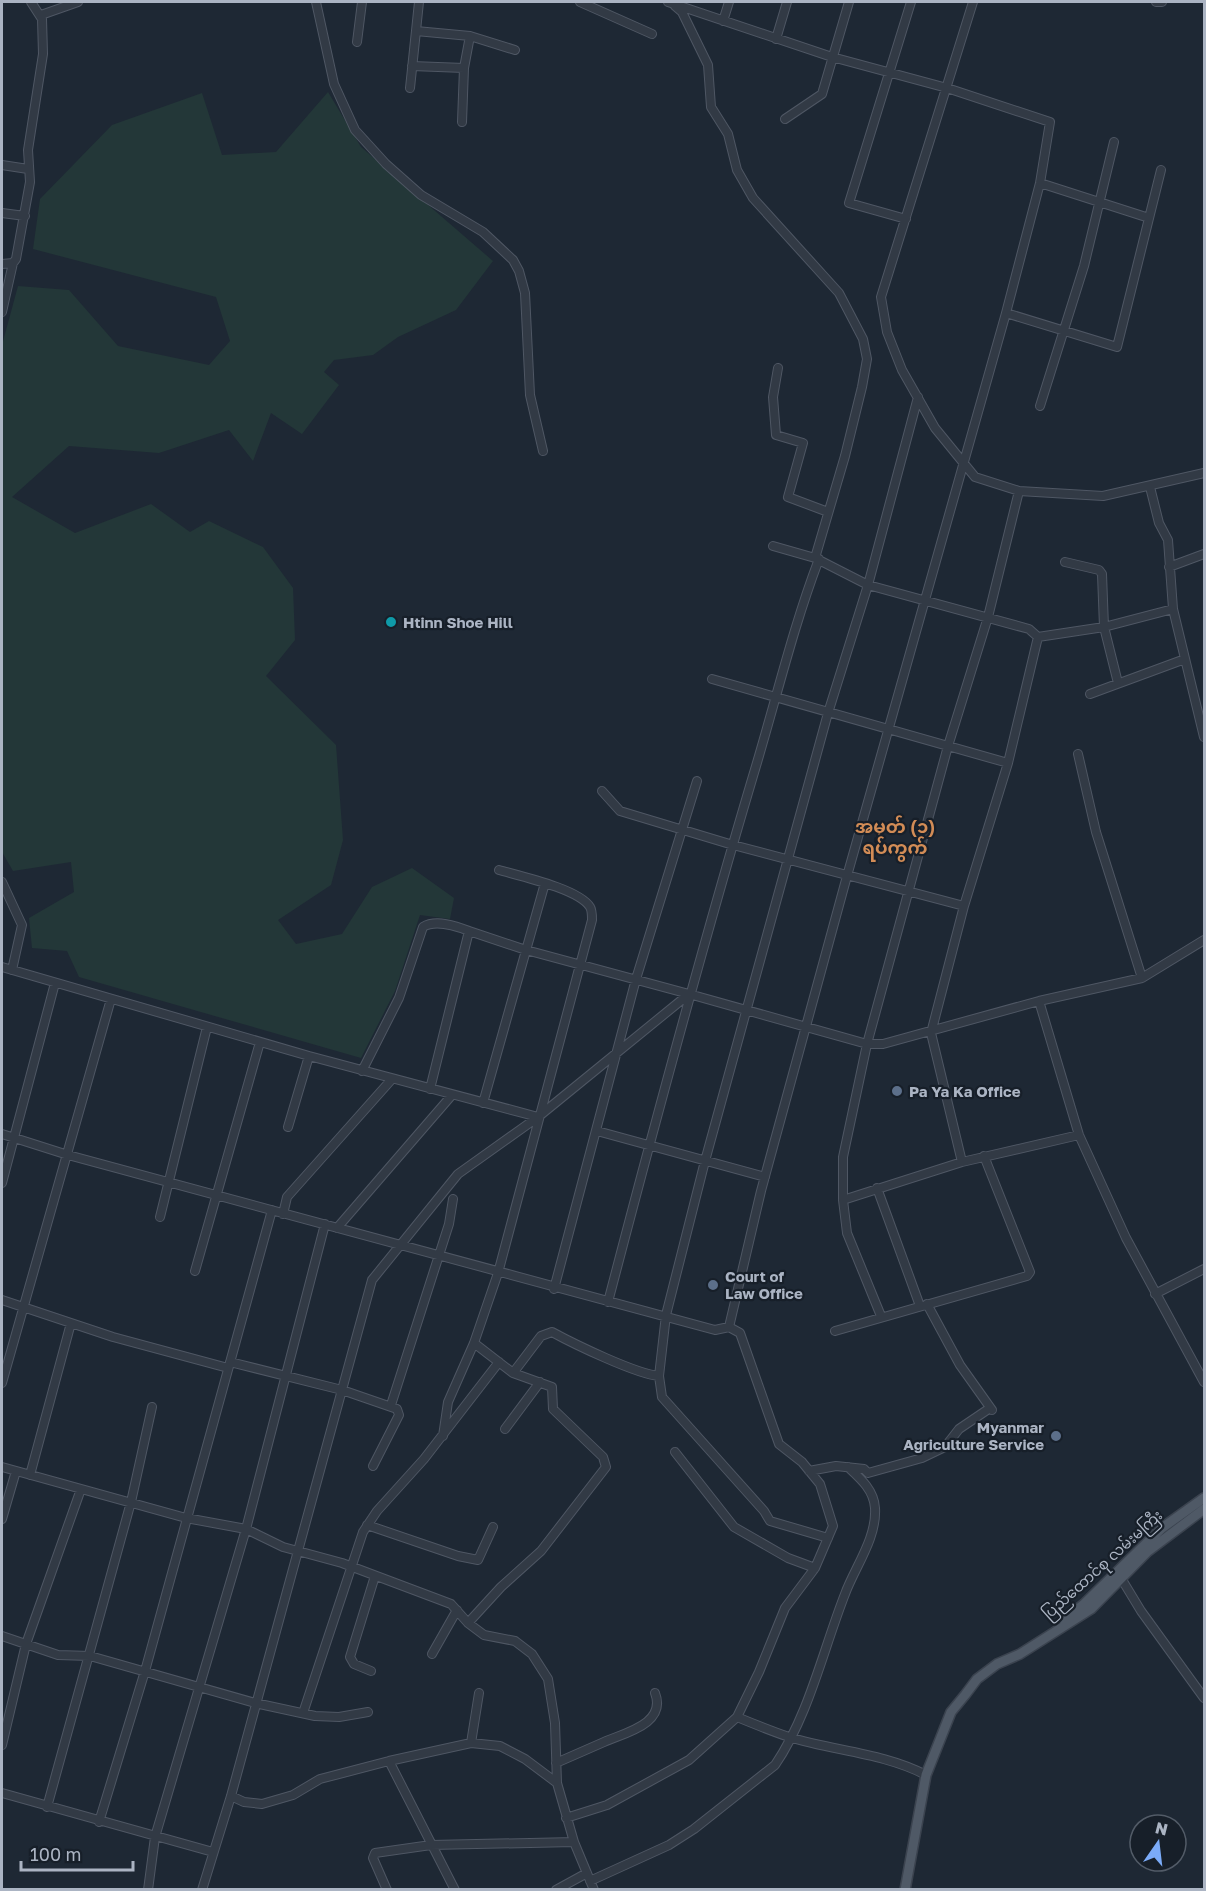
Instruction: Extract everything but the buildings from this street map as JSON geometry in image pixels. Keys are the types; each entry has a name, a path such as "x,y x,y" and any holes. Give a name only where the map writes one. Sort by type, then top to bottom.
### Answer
{"main road":[{"name":"ပြည်ထောင်စု လမ်းမကြီး","path":"1020,1654 1084,1604 1162,1528 1204,1498"},
{"path":"905,1890 926,1775 951,1712 977,1679 1091,1609 1147,1552 1204,1509"}],"street":[{"path":"2,312 25,216 30,182 28,150 43,54 41,15 31,2"},
{"path":"41,15 78,2"},
{"path":"316,2 334,84 355,130 386,164 421,195 483,232 513,260 519,271 525,293 530,395 543,451"},
{"path":"357,42 362,2"},
{"path":"410,88 419,2"},
{"path":"580,2 652,34"},
{"path":"669,2 832,57 947,88 1050,122 1040,183 1006,313 927,600 888,728 847,876 808,1028 765,1178 729,1327"},
{"path":"608,1302 688,994 776,699 792,633 817,558 862,387 867,359 863,339 839,293 759,205 737,170 728,134 711,106 708,65 682,12 669,2"},
{"path":"723,21 729,2"},
{"path":"776,39 787,2"},
{"path":"785,119 822,93 849,2"},
{"path":"906,219 849,203 911,2"},
{"path":"973,2 881,297 887,332 902,370 935,428 975,477 1019,491 1103,496 1204,473"},
{"path":"1156,2 1162,2"},
{"path":"416,30 470,36 515,50"},
{"path":"462,122 464,68 470,36"},
{"path":"412,66 464,68"},
{"path":"1040,406 1083,266 1114,142"},
{"path":"2,165 28,169"},
{"path":"1006,313 1117,347 1161,170"},
{"path":"1040,183 1149,218"},
{"path":"2,213 25,216"},
{"path":"2,264 13,263"},
{"path":"778,368 773,397 776,435 803,443 788,497 828,513"},
{"path":"828,1538 770,1521 764,1511 662,1397 659,1376 666,1318 705,1161 828,713 868,585 918,397"},
{"path":"1150,487 1159,523 1168,540 1173,609 1204,737"},
{"path":"881,1316 847,1233 843,1200 843,1157 867,1044 907,892 948,746 988,617 1019,491"},
{"path":"773,546 817,558 868,585 1029,629 1038,637"},
{"path":"1169,567 1204,554"},
{"path":"1065,562 1099,570 1102,574 1104,627 1118,683"},
{"path":"1038,637 1104,627 1173,609"},
{"path":"962,1162 931,1033 964,906 1008,763 1038,637"},
{"path":"1090,694 1185,659"},
{"path":"712,679 1008,763"},
{"path":"1078,754 1096,832 1142,978"},
{"path":"554,1289 636,980 680,829 697,781"},
{"path":"602,791 620,811 733,845 964,906"},
{"path":"443,1436 448,1402 474,1343 498,1273 592,920 591,908 583,899 499,870"},
{"path":"2,882 22,925 12,970"},
{"path":"483,1103 545,884"},
{"path":"362,1071 399,998 423,927 428,924 444,924 526,951 867,1044 882,1044 931,1033 1039,1001 1142,978 1204,940"},
{"path":"430,1089 469,931"},
{"path":"2,967 362,1071 538,1117"},
{"path":"2,1183 55,983"},
{"path":"202,1890 231,1796 372,1280 402,1246 458,1174 538,1117 688,994"},
{"path":"2,1383 111,999"},
{"path":"1039,1001 1079,1135 1126,1238 1204,1382"},
{"path":"160,1218 207,1027"},
{"path":"195,1271 260,1042"},
{"path":"288,1127 309,1056"},
{"path":"284,1214 287,1197 392,1079"},
{"path":"337,1228 452,1095"},
{"path":"597,1131 765,1178"},
{"path":"2,1134 68,1155 438,1255 554,1289 715,1330 729,1327 740,1333 779,1444 820,1484 833,1526 815,1568 785,1608 759,1672 737,1717 689,1760 606,1805 566,1818"},
{"path":"843,1200 962,1162 1079,1135"},
{"path":"835,1331 1027,1276 1030,1272 984,1156"},
{"path":"809,1471 836,1466 864,1468 868,1473 922,1458 945,1447 959,1429 991,1409 960,1365 923,1305 877,1188"},
{"path":"391,1405 453,1199"},
{"path":"99,1822 145,1671 272,1210"},
{"path":"148,1890 155,1837 246,1529 284,1375 325,1224"},
{"path":"1155,1294 1204,1269"},
{"path":"2,1300 71,1323 229,1365 284,1375 391,1405 398,1409 399,1415 372,1466"},
{"path":"30,1474 71,1323"},
{"path":"513,1373 541,1336 552,1332 574,1346 659,1376"},
{"path":"468,1623 501,1587 541,1551 606,1467 603,1457 553,1409 552,1387 513,1373 474,1343"},
{"path":"303,1713 351,1568 368,1525 376,1511 443,1436 499,1362"},
{"path":"505,1429 540,1382"},
{"path":"47,1807 131,1502 152,1407"},
{"path":"675,1452 734,1527 779,1553 815,1568"},
{"path":"2,1467 186,1518 246,1529 297,1551 430,1595 451,1604 468,1623 484,1635 515,1641 532,1654 548,1679 555,1723 557,1783 574,1842 594,1890"},
{"path":"556,1890 669,1845 694,1829 776,1765 816,1679 845,1593 875,1523 875,1505 870,1490 848,1467"},
{"path":"2,1519 5,1494 16,1471"},
{"path":"2,1745 26,1644 81,1489"},
{"path":"368,1525 458,1556 478,1560 493,1527"},
{"path":"371,1671 354,1664 350,1658 375,1576"},
{"path":"1121,1578 1204,1698"},
{"path":"432,1654 457,1610"},
{"path":"2,1636 58,1654 90,1656 255,1703 303,1713 339,1717 368,1712"},
{"path":"471,1743 478,1693"},
{"path":"556,1763 635,1731 655,1713 657,1699 655,1693"},
{"path":"737,1717 789,1737 869,1756 912,1768 926,1775"},
{"path":"231,1796 243,1802 262,1804 293,1795 320,1779 471,1743 500,1746 525,1759 557,1783"},
{"path":"389,1761 455,1890"},
{"path":"2,1793 99,1822 213,1852"},
{"path":"387,1890 375,1864 375,1853 431,1845 574,1842"}],"green space":[{"path":"328,92 361,147 493,261 456,310 398,337 373,355 334,360 324,372 339,385 302,434 271,413 253,461 229,430 159,453 69,446 12,497 75,533 151,504 190,532 209,521 263,547 293,588 295,640 266,676 336,745 343,840 331,885 278,920 296,944 342,934 372,887 412,868 454,898 450,919 420,915 395,991 361,1058 79,977 67,951 32,948 29,918 74,892 71,862 13,871 2,852 2,345 18,286 69,290 118,346 209,365 230,341 216,297 33,249 40,199 112,125 202,93 222,155 276,152"}],"place":[{"name":"Htinn Shoe Hill","path":"391,622"},
{"name":"Pa Ya Ka Office","path":"897,1091"},
{"name":"Court of Law Office","path":"713,1285"},
{"name":"Myanmar Agriculture Service","path":"1056,1436"}],"district":[{"name":"အမှတ် (၁) ရပ်ကွက်","path":"895,836"}]}
